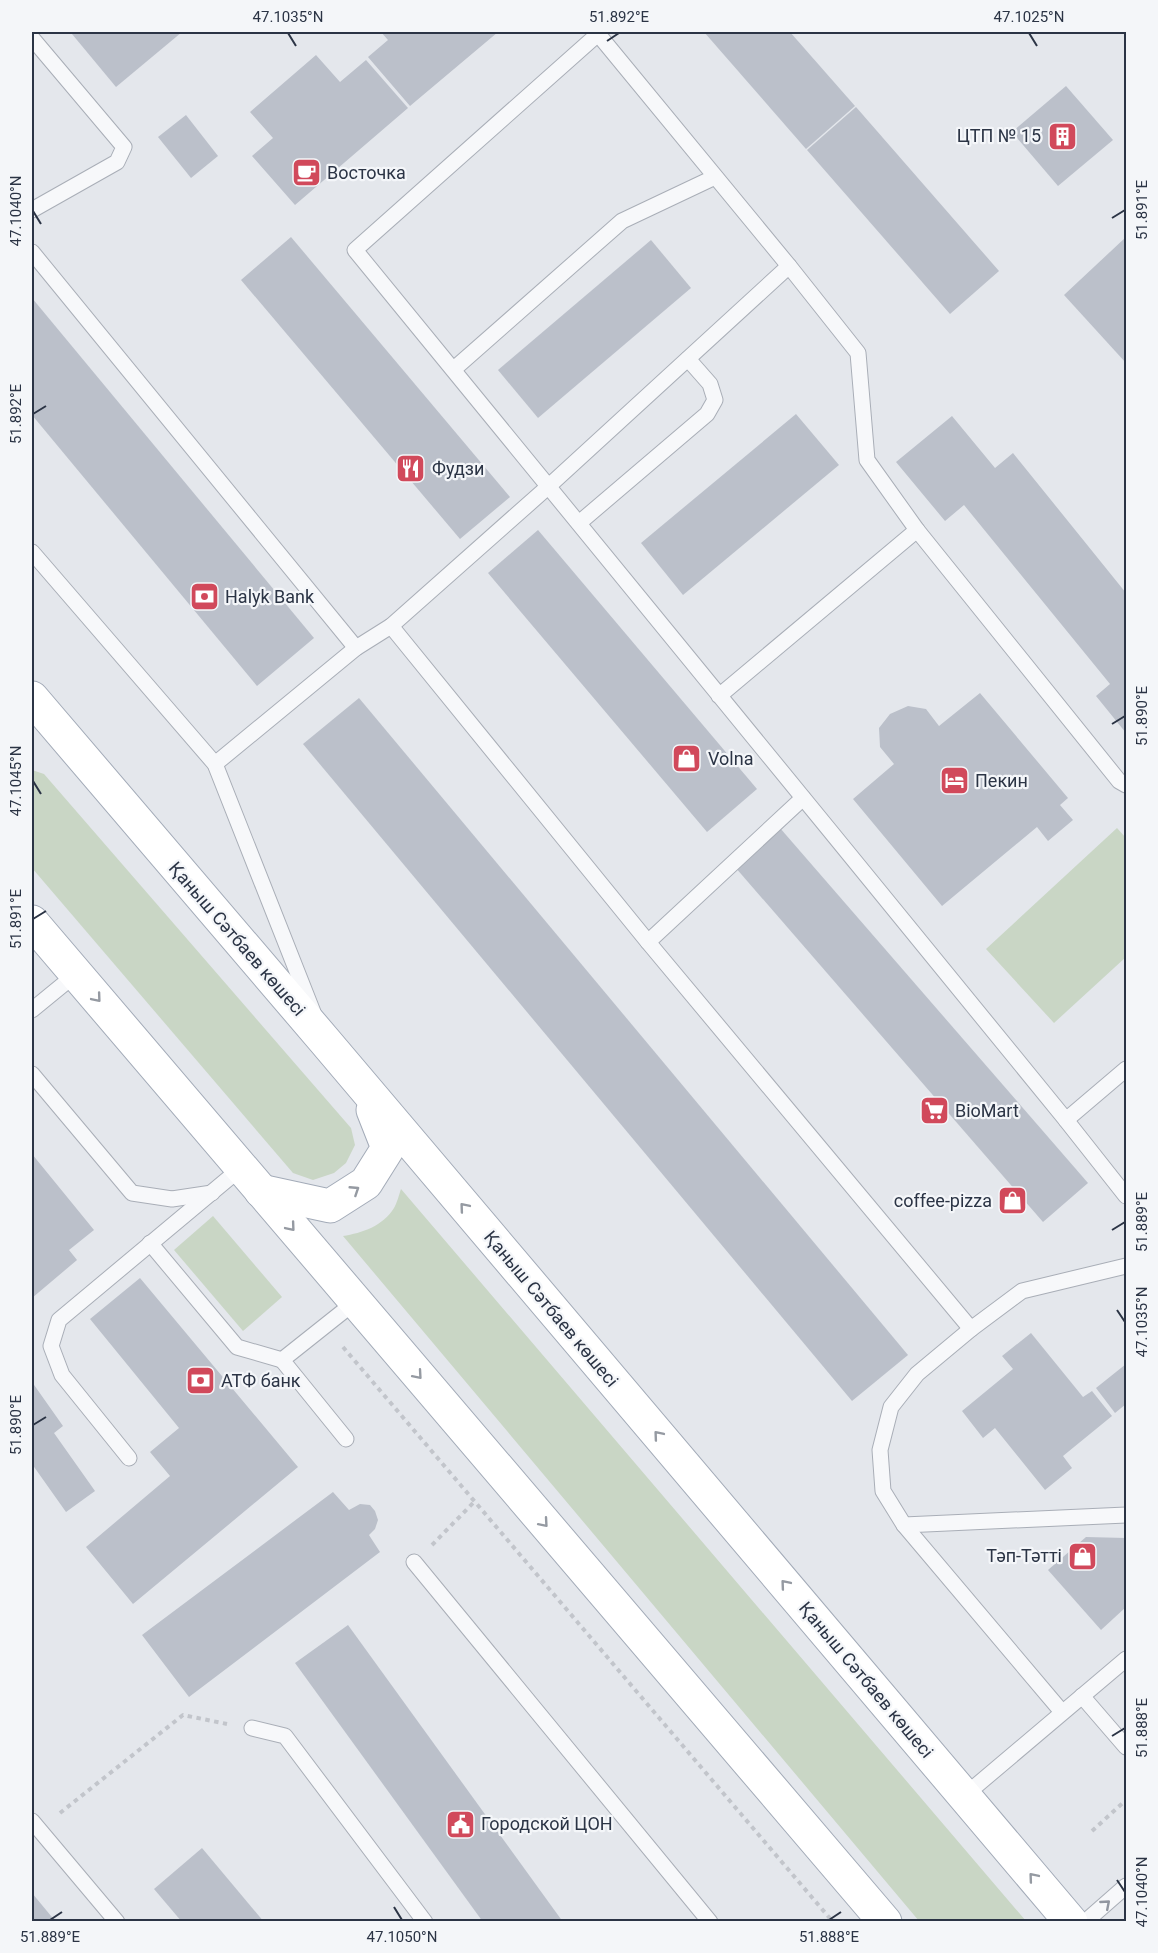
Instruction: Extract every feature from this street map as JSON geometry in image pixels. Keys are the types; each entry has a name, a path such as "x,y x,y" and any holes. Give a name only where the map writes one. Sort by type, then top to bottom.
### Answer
{"main road":[{"name":"Қаныш Сәтбаев көшесі","path":"32,698 1071,1922"},
{"path":"32,728 42,728 91,767"},
{"path":"32,922 885,1922"},
{"path":"251,1180 330,1206 366,1183 388,1148 364,1089"}],"lane":[{"path":"1126,785 1119,781 917,530 867,460 858,353 600,33 355,250 550,485 1126,1196"},
{"path":"32,38 124,147 117,162 32,210"},
{"path":"454,369 622,221 715,177"},
{"path":"32,252 356,648"},
{"path":"215,764 356,648 392,626 789,266"},
{"path":"579,523 707,414 715,400 710,384 688,358"},
{"path":"719,696 917,530"},
{"path":"32,552 215,764 324,1040"},
{"path":"392,626 648,942 971,1329"},
{"path":"648,942 803,798"},
{"path":"32,1010 76,974"},
{"path":"1066,1120 1126,1069"},
{"path":"32,1074 132,1193 172,1199 213,1193 251,1180"},
{"path":"129,1458 62,1375 51,1346 59,1320 213,1193"},
{"path":"150,1243 237,1347 282,1360 346,1438"},
{"path":"1062,1712 904,1525 883,1491 880,1449 891,1407 917,1374 971,1329 1022,1291 1126,1266"},
{"path":"282,1360 355,1302"},
{"path":"904,1525 1126,1515"},
{"path":"414,1562 710,1922"},
{"path":"964,1796 1126,1659"},
{"path":"1082,1696 1126,1747"},
{"path":"1114,1732 1126,1722"},
{"path":"252,1728 285,1736 425,1922"},
{"path":"35,1825 117,1922"},
{"path":"1085,1922 1126,1886"}],"path":[{"path":"325,1326 833,1922"},
{"path":"414,1562 474,1502"},
{"path":"35,1825 183,1715 252,1728"},
{"path":"1092,1831 1126,1800"}],"green space":[{"path":"32,770 44,774 351,1128 355,1145 346,1163 334,1173 313,1180 293,1173 32,868"},
{"path":"1117,828 1126,838 1126,957 1054,1023 986,949"},
{"path":"401,1189 1026,1921 919,1921 343,1236 365,1231 384,1220 394,1208"},
{"path":"213,1216 282,1297 243,1331 174,1250"}],"building":[{"path":"75,32 182,32 116,87 72,34"},
{"path":"381,32 498,32 410,106 368,57 388,40"},
{"path":"704,32 790,32 855,106 806,149"},
{"path":"316,55 340,82 366,60 408,108 295,205 252,156 273,138 250,112"},
{"name":"ЦТП № 15","path":"1066,86 1113,140 1058,186 1012,132"},
{"path":"856,107 999,271 950,314 807,150"},
{"path":"186,115 218,156 191,178 158,137"},
{"path":"291,237 510,497 460,539 241,280"},
{"path":"1126,237 1126,363 1064,295"},
{"path":"651,240 691,288 538,418 498,370"},
{"path":"32,298 314,638 257,686 32,415"},
{"path":"796,414 839,465 683,595 641,543"},
{"path":"952,416 995,468 1013,453 1126,593 1126,733 1096,696 1110,684 964,505 945,521 896,462"},
{"path":"538,530 757,789 707,832 488,573"},
{"path":"980,693 1068,798 1060,805 1073,820 1048,841 1037,827 942,906 853,799 894,764 880,747 879,728 890,714 908,706 926,709 939,726"},
{"path":"359,698 908,1355 852,1401 303,744"},
{"path":"780,828 1088,1183 1043,1222 735,867"},
{"path":"32,1154 94,1230 69,1250 77,1260 32,1298"},
{"path":"140,1278 298,1467 133,1604 86,1547 170,1476 150,1452 179,1428 90,1319"},
{"path":"1031,1333 1083,1397 1092,1391 1112,1416 1063,1456 1072,1468 1045,1490 995,1428 983,1438 962,1411 1013,1369 1002,1356"},
{"path":"1126,1364 1126,1404 1115,1413 1096,1388"},
{"path":"32,1382 63,1426 54,1433 95,1491 66,1512 32,1464"},
{"path":"333,1492 349,1510 360,1504 370,1505 375,1511 378,1520 375,1529 369,1535 380,1552 189,1697 142,1635"},
{"path":"1086,1537 1126,1538 1126,1607 1101,1630 1048,1570"},
{"path":"348,1625 563,1922 483,1922 295,1663"},
{"path":"202,1848 264,1922 182,1922 154,1889"},
{"path":"32,1893 56,1922 32,1922"}],"place":[{"name":"ЦТП № 15","path":"1062,136"},
{"name":"Восточка","path":"306,173"},
{"name":"Фудзи","path":"411,469"},
{"name":"Halyk Bank","path":"204,597"},
{"name":"Volna","path":"687,759"},
{"name":"Пекин","path":"954,781"},
{"name":"BioMart","path":"934,1111"},
{"name":"coffee-pizza","path":"1013,1201"},
{"name":"АТФ банк","path":"200,1381"},
{"name":"Тәп-Тәтті","path":"1083,1556"},
{"name":"Городской ЦОН","path":"460,1824"}]}
